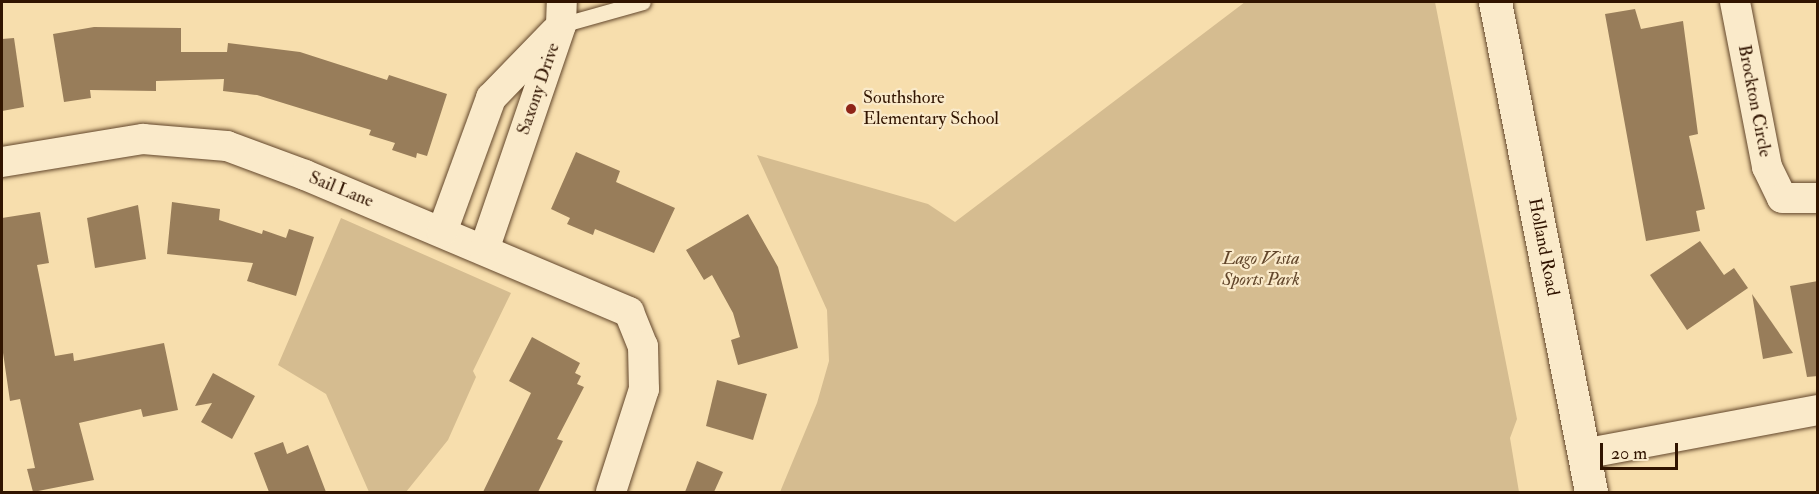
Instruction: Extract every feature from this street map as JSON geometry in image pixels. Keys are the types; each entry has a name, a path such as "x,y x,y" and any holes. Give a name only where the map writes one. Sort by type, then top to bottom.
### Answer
{"main road":[{"name":"Holland Road","path":"1495,2 1591,492"}],"street":[{"name":"Brockton Circle","path":"1735,2 1767,167 1782,198 1818,198"},
{"name":"Saxony Drive","path":"442,232 491,98 561,13"},
{"name":"Saxony Drive","path":"484,250 518,153 561,13"},
{"name":"Saxony Drive","path":"477,137 518,153"},
{"name":"Sail Lane","path":"2,162 143,139 227,146 442,232 629,312 643,346 644,389 611,492"},
{"path":"1583,454 1818,410"}],"lane":[{"path":"561,13 643,2"}],"green space":[{"name":"Lago Vista Sports Park","path":"1245,2 1435,2 1517,419 1510,438 1519,492 780,492 817,403 829,361 827,310 757,155 928,204 955,222"},
{"path":"341,218 511,293 473,371 476,377 448,440 406,492 369,492 326,394 278,365"}],"building":[{"path":"1635,9 1641,29 1683,21 1698,134 1689,136 1705,209 1696,211 1700,231 1646,241 1605,14"},
{"path":"94,27 181,28 181,52 227,52 228,43 300,52 387,80 389,75 447,94 427,156 417,153 416,158 392,150 395,143 369,135 371,130 257,95 223,91 224,79 156,81 156,91 90,90 91,98 64,102 53,34"},
{"path":"14,38 24,107 2,111 2,39"},
{"path":"576,152 620,171 616,182 675,208 654,253 595,229 593,235 567,224 570,218 551,209"},
{"path":"172,202 220,209 219,220 262,234 263,230 286,238 289,229 314,237 296,296 247,281 253,263 167,254"},
{"path":"138,205 146,259 95,268 87,218"},
{"path":"40,212 49,263 37,265 55,356 73,353 74,361 164,343 178,410 143,417 141,409 79,423 94,480 33,492 27,469 35,468 20,399 10,401 2,346 2,218"},
{"path":"748,214 778,267 798,348 738,365 731,340 740,337 733,313 712,275 704,280 686,250"},
{"path":"1700,241 1724,275 1734,268 1748,288 1687,330 1650,275"},
{"path":"1818,281 1818,376 1807,377 1790,286"},
{"path":"1752,294 1793,353 1763,359"},
{"path":"532,337 580,363 575,373 581,376 577,384 584,387 557,439 563,441 538,492 483,492 531,393 509,381"},
{"path":"213,373 255,396 232,439 201,422 212,403 195,406"},
{"path":"717,380 767,394 753,440 706,426"},
{"path":"283,442 287,454 308,445 326,492 269,492 254,453"},
{"path":"697,461 723,472 714,492 685,492"}],"place":[{"name":"Southshore Elementary School","path":"851,109"}]}
